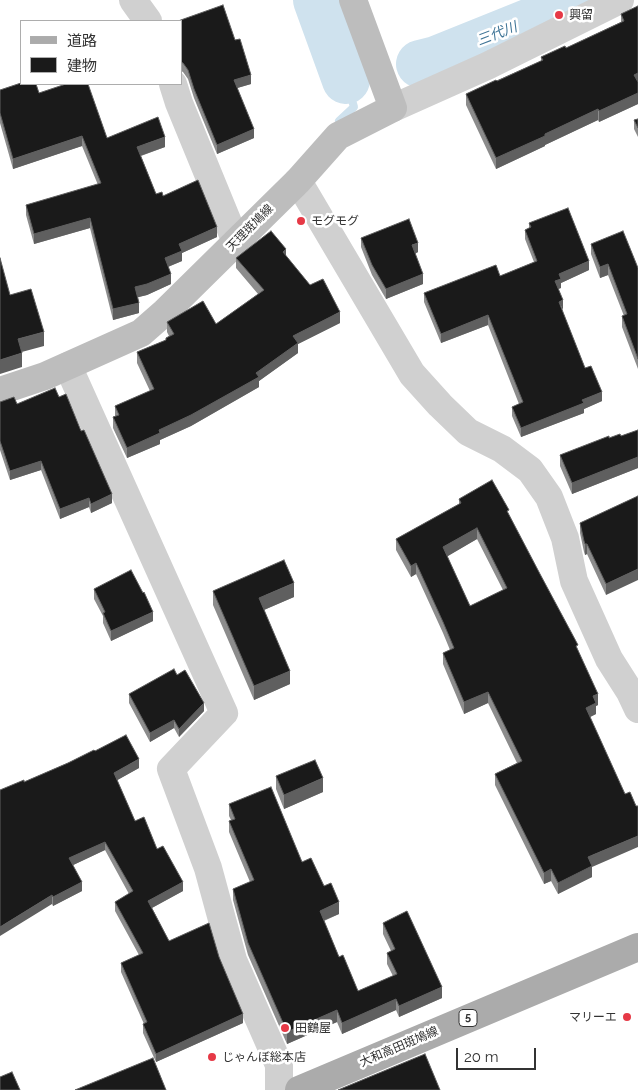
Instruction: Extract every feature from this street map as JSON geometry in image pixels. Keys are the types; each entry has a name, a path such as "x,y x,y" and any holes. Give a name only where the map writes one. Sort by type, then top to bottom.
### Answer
{"main road":[{"path":"352,0 393,108"},
{"name":"天理斑鳩線","path":"0,391 45,376 141,333 165,312 298,181 338,136 393,108"},
{"name":"大和高田斑鳩線","path":"299,1090 638,947"}],"street":[{"path":"133,0 147,20"},
{"path":"393,108 487,66 620,0"},
{"path":"173,85 236,242"},
{"path":"298,181 412,374 468,432 502,449 530,470 549,497 565,538 574,581 609,659 630,692 638,709"},
{"path":"68,366 224,713 171,769 208,868 233,960 279,1064 279,1090"}],"building":[{"path":"223,5 235,40 240,39 251,75 234,80 254,129 217,145 188,70 182,62 181,20"},
{"path":"638,6 638,73 634,75 638,82 638,93 599,111 598,109 496,158 466,94 543,60 541,57 565,46 566,48 624,21 621,14"},
{"path":"20,83 20,85 36,85 39,93 63,85 88,85 107,138 158,117 165,137 137,147 156,194 162,192 163,196 198,180 217,227 179,244 182,251 165,258 171,274 135,287 139,303 113,309 90,218 34,234 26,205 101,183 82,136 13,159 0,113 0,90"},
{"path":"638,119 638,128 634,120"},
{"path":"568,208 589,261 559,274 561,279 555,281 563,300 559,302 585,368 591,366 602,392 582,400 584,403 521,428 512,407 523,402 488,315 441,334 424,293 496,265 500,276 537,261 525,230 531,227 529,223"},
{"path":"409,219 418,243 412,245 423,274 386,289 372,265 361,238"},
{"path":"271,231 286,249 283,252 310,285 323,279 340,312 293,336 298,343 256,373 259,377 191,415 159,430 160,433 127,448 113,417 119,415 115,406 154,389 137,352 166,340 166,338 174,334 167,322 203,301 216,324 264,290 236,258"},
{"path":"623,231 638,268 638,359 622,316 627,314 608,264 600,267 591,244"},
{"path":"0,258 10,295 31,289 44,332 18,339 22,353 0,360"},
{"path":"55,388 59,397 66,394 81,431 84,430 112,494 91,504 89,498 60,509 41,461 10,471 0,441 0,402 14,397 17,404"},
{"path":"638,430 638,457 572,483 560,455 609,436 609,438 620,434 621,436"},
{"path":"492,480 578,645 576,646 598,694 593,696 596,703 586,708 625,794 630,792 636,806 638,806 638,836 588,857 592,866 558,883 551,869 544,873 495,774 522,761 488,692 464,702 443,653 454,648 416,563 411,566 396,539 461,503 459,499","holes":["477,528 507,588 470,606 443,547"]},
{"path":"638,496 638,569 606,584 587,544 585,544 580,523"},
{"path":"284,560 294,583 259,598 290,671 254,686 213,591"},
{"path":"131,570 153,612 111,631 103,613 105,612 94,589"},
{"path":"174,669 177,675 185,670 204,703 179,729 174,720 150,733 129,694"},
{"path":"126,735 139,759 114,773 135,821 144,817 157,849 163,846 183,882 148,901 169,941 209,923 219,957 243,1014 156,1054 143,1024 147,1022 121,963 143,953 115,902 133,891 105,842 69,858 82,882 53,897 52,895 0,927 0,790 68,763"},
{"path":"315,760 323,778 284,795 276,776"},
{"path":"271,787 302,862 311,858 324,886 331,883 339,902 320,911 339,957 343,955 358,991 397,974 387,953 395,949 383,923 407,911 442,987 399,1006 396,999 342,1023 337,1010 287,1032 248,943 233,889 254,880 229,821 235,819 229,804"},
{"path":"425,1054 440,1090 338,1090"},
{"path":"153,1058 166,1090 75,1090"},
{"path":"12,1072 20,1090 0,1090 0,1077"}],"waterway":[{"name":"三代川","path":"317,0 346,80"},
{"name":"三代川","path":"420,64 436,60 533,21 572,0"},
{"path":"339,121 354,107 346,80"}],"place":[{"name":"興留","path":"559,15"},
{"name":"モグモグ","path":"301,221"},
{"name":"マリーエ","path":"627,1017"},
{"name":"田鶴屋","path":"285,1028"},
{"name":"じゃんぼ総本店","path":"212,1057"}]}
